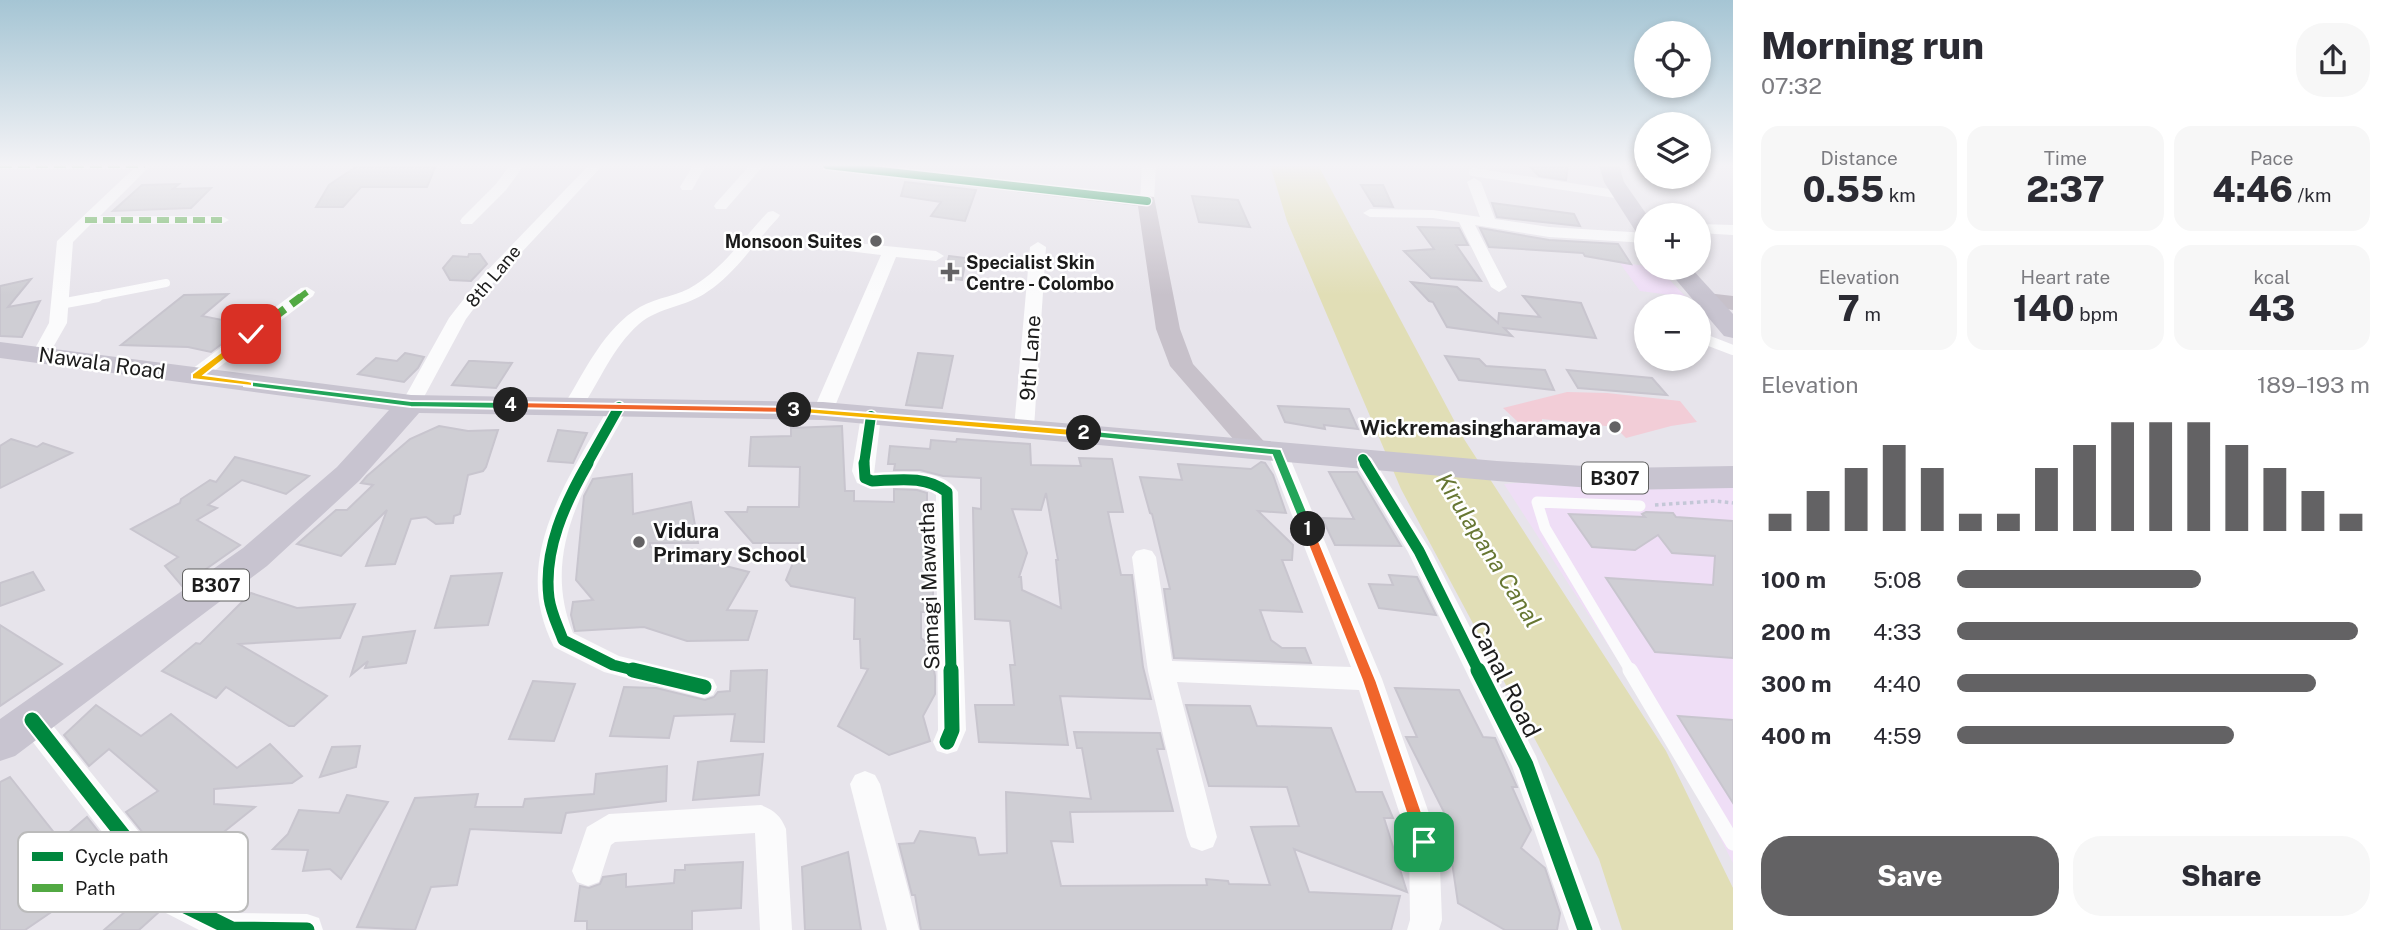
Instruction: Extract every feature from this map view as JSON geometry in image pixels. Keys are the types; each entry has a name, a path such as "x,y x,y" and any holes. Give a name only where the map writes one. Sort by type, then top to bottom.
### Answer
{"main road":[{"path":"1690,280 1733,330"},
{"name":"Nawala Road","path":"0,350 411,404"},
{"name":"B307","path":"0,743 256,556 348,474 411,404 823,411 1497,471 1619,478 1733,477"}],"street":[{"path":"41,354 58,323 65,241 98,208"},
{"path":"467,221 480,208"},
{"name":"8th Lane","path":"411,404 458,318 487,280 555,208"},
{"path":"1148,208 1168,329 1182,366 1267,450 1369,680 1424,842 1426,920 1423,930"},
{"path":"1484,208 1489,222"},
{"path":"1370,213 1433,214 1549,232 1634,230"},
{"path":"574,405 608,348 633,321 647,311 679,300 702,288 773,215"},
{"path":"1464,218 1499,287"},
{"path":"85,220 222,220"},
{"path":"1711,229 1733,230"},
{"path":"836,246 936,256"},
{"name":"9th Lane","path":"1024,428 1038,247"},
{"path":"823,411 890,252"},
{"path":"195,376 307,292"},
{"path":"620,407 559,518 550,559 549,596 563,640 613,665 704,687"},
{"name":"Samagi Mawatha","path":"871,416 863,471 865,478 872,481 930,481 947,492 952,730 947,742"},
{"name":"Canal Road","path":"1364,459 1419,551 1526,765 1585,930"},
{"path":"1144,557 1161,671 1202,837"},
{"path":"1161,671 1369,680"},
{"path":"32,720 120,832"},
{"path":"865,784 903,930"},
{"path":"588,871 598,837 609,828 761,819 771,830 776,930"},
{"path":"197,912 232,929 307,930"}],"lane":[{"path":"60,304 166,284"},
{"path":"1711,342 1733,350"},
{"path":"1640,506 1537,502 1545,528 1733,844"}],"path":[{"path":"1640,506 1715,501 1733,503"}],"shaded area":[{"path":"1619,262 1634,264 1634,280 1670,280 1683,294 1663,294 1640,291"},
{"path":"1567,392 1607,393 1680,401 1697,422 1626,438 1615,427 1542,419 1542,428 1519,423 1503,408"},
{"path":"1733,483 1733,863 1672,744 1504,484"}],"water":[{"name":"Kirulapana Canal","path":"1283,208 1341,208 1464,439 1666,751 1733,888 1733,930 1622,930 1599,859 1401,489"}],"building":[{"path":"116,208 181,208 113,211"},
{"path":"936,208 969,208 965,221 931,216"},
{"path":"1195,208 1242,208 1250,227 1199,222"},
{"path":"1494,208 1532,208 1574,214 1580,226 1497,217"},
{"path":"1418,227 1459,228 1468,245 1456,245 1481,281 1431,278 1404,251 1434,249"},
{"path":"1480,228 1549,240 1618,244 1631,264 1585,256 1583,253 1489,247"},
{"path":"469,254 480,254 487,264 471,281 450,280 443,268 453,256 468,257"},
{"name":"Specialist Skin Centre - Colombo","path":"949,256 966,258 962,280 944,278"},
{"path":"31,279 8,307 40,301 22,337 0,336 0,286"},
{"path":"1411,282 1457,287 1498,323 1499,313 1540,317 1523,296 1581,303 1596,338 1504,328 1512,336 1447,327 1433,302"},
{"path":"228,294 202,316 247,325 211,352 188,347 121,345 184,295"},
{"path":"405,353 424,357 418,368 404,382 358,374 376,358 397,361"},
{"path":"918,353 953,356 942,408 906,405"},
{"path":"1445,356 1479,359 1486,366 1545,370 1554,390 1459,380"},
{"path":"469,361 512,363 496,388 452,385"},
{"path":"1567,370 1652,378 1667,395 1578,388"},
{"path":"1278,406 1349,409 1358,429 1324,425 1325,429 1285,422"},
{"path":"439,426 468,431 498,430 486,467 483,471 468,475 460,514 454,516 453,523 436,524 426,517 411,519 395,564 366,566 387,510 341,556 297,544 336,510 347,510 373,485 361,483 367,476 410,439"},
{"path":"842,426 845,491 854,491 854,501 894,502 894,489 917,490 927,493 927,508 933,508 933,612 921,612 921,638 930,646 935,676 935,694 923,716 930,741 889,755 838,726 868,669 861,668 860,639 854,639 855,598 791,586 786,580 801,543 753,543 726,512 747,512 748,507 799,507 800,467 749,466 751,437 791,436 791,428"},
{"path":"558,430 587,433 573,463 548,461"},
{"path":"11,439 37,447 43,443 72,453 0,488 0,446"},
{"path":"957,439 1030,444 1031,465 1081,466 1079,458 1112,459 1123,512 1108,512 1121,575 1132,575 1143,667 1151,699 1060,696 1068,745 979,742 975,705 1014,705 1010,665 1015,665 1010,621 975,619 973,508 981,509 981,478 943,476 920,470 894,470 895,464 888,464 890,446 930,449 931,440 956,442","holes":["1046,493 1058,560 1061,608 1022,590 1019,577 1027,553 1012,509 1041,510"]},
{"path":"235,457 309,476 286,494 242,480 208,505 217,508 197,520 240,545 182,586 165,566 178,557 131,529 180,503 181,499 210,480 216,482"},
{"path":"1261,462 1265,463 1273,475 1286,513 1258,511 1293,545 1292,560 1282,560 1302,612 1260,610 1271,640 1282,648 1305,648 1311,663 1174,658 1164,589 1170,589 1140,477 1182,480 1178,464 1251,469"},
{"path":"1329,472 1357,472 1401,546 1335,545 1322,518 1354,519"},
{"path":"632,474 633,514 691,502 698,543 650,543 650,547 749,572 727,610 757,611 748,640 687,641 644,627 575,631 571,615 573,602 593,600 576,580 584,496 593,479"},
{"path":"1646,512 1733,521 1733,658 1655,652 1606,578 1713,585 1715,556 1672,553 1658,535 1635,550 1592,547 1569,514 1645,517 1642,514"},
{"path":"33,572 44,590 0,606 0,583"},
{"path":"502,573 488,625 435,628 451,576"},
{"path":"1389,575 1417,577 1436,615 1379,608 1369,584 1393,585"},
{"path":"251,593 297,608 355,604 340,638 239,644 327,696 294,726 289,726 226,687 216,698 162,671 196,643 200,644"},
{"path":"0,625 62,664 0,706"},
{"path":"415,631 406,663 365,668 368,661 351,675 363,637"},
{"path":"767,670 764,742 731,741 735,714 674,716 669,738 610,736 624,687 656,688 705,700 714,697 718,692 730,691 731,671"},
{"path":"533,681 575,684 554,741 509,739"},
{"path":"1395,688 1459,690 1483,737 1495,738 1517,787 1512,787 1531,830 1521,848 1545,868 1560,913 1557,930 1505,930 1458,903 1445,814 1406,737 1417,737"},
{"path":"96,705 141,736 171,714 237,768 270,744 302,776 292,783 214,789 214,804 255,807 224,832 142,832 126,812 158,791 109,749 89,766 64,735"},
{"path":"1186,705 1250,706 1257,726 1331,728 1356,792 1382,792 1393,818 1384,818 1407,892 1294,849 1309,892 1400,896 1391,930 921,930 915,895 912,895 899,844 914,843 920,831 975,838 979,855 1007,853 1006,792 1091,799 1082,748 1077,748 1074,732 1160,733 1164,749 1157,749 1173,811 1070,812 1073,842 1051,841 1061,886 1207,885 1206,879 1228,881 1229,884 1270,885 1251,827 1299,826 1287,787 1209,786"},
{"path":"1678,716 1733,720 1733,803"},
{"path":"360,746 356,767 320,777 332,747"},
{"path":"763,754 759,795 693,800 698,762"},
{"path":"667,766 666,801 566,813 561,833 470,829 457,885 431,887 415,930 357,927 415,798 478,794 475,807 523,807 525,799 594,794 596,774"},
{"path":"10,777 54,832 18,832 18,912 51,912 25,930 0,930 0,782"},
{"path":"347,795 388,802 341,879 330,869 303,871 308,850 273,849 288,834 299,810 339,813"},
{"path":"87,817 99,832 69,832"},
{"path":"848,852 861,930 805,930 802,867"},
{"path":"743,862 741,908 692,911 692,930 587,930 587,921 575,921 580,886 589,888 600,884 603,877 626,874 626,887 674,883 675,870 685,870 685,865"},
{"path":"125,912 159,912 139,930 104,930"}],"marked path":[{"path":"85,220 222,220"},
{"path":"195,376 307,292"}],"cycle path":[{"path":"619,407 582,473 560,520 549,569 549,594 553,611 563,640 613,665 704,687"},
{"path":"871,416 863,471 865,478 872,481 921,481 940,486 947,492 952,730 947,742"},
{"path":"1363,459 1419,551 1526,765 1585,930"},
{"path":"32,720 120,832"},
{"path":"197,912 232,929 307,930"}],"place":[{"name":"Monsoon Suites","path":"876,241"},
{"name":"Specialist Skin Centre - Colombo","path":"950,272"},
{"name":"Wickremasingharamaya","path":"1615,427"},
{"name":"Vidura Primary School","path":"639,542"}],"route":[{"path":"251,334 195,376 411,404 823,411 1277,451 1369,680 1424,842"}]}
